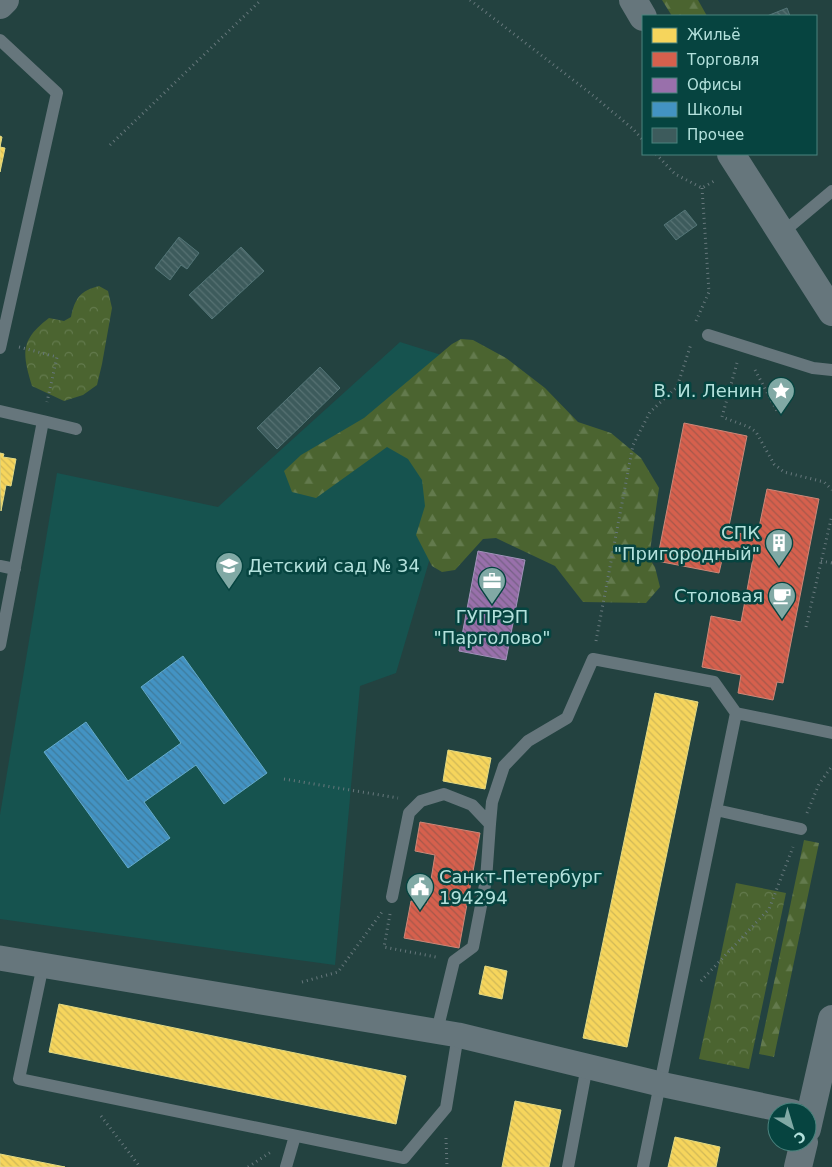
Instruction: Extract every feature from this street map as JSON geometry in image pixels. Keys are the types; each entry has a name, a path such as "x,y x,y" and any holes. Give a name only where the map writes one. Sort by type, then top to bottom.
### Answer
{"street":[{"path":"0,5 5,0"},
{"path":"633,0 642,15"},
{"path":"732,155 832,312"},
{"path":"0,958 448,1033 660,1084 767,1113"},
{"path":"810,1102 832,1019"},
{"path":"798,1167 800,1152"}],"lane":[{"path":"0,40 57,93 1,346"},
{"path":"782,233 832,191"},
{"path":"708,335 813,368 832,370"},
{"path":"0,412 76,429"},
{"path":"0,645 42,421"},
{"path":"0,566 15,569"},
{"path":"43,966 19,1079 404,1158 446,1108 448,1033 454,961 473,947 486,880 492,802 504,766 528,741 567,718 593,659 714,682 736,713 832,733"},
{"path":"643,1167 736,713"},
{"path":"392,897 408,812 421,801 444,794 472,805 490,824"},
{"path":"716,810 801,828"},
{"path":"568,1167 587,1066"},
{"path":"286,1167 294,1136"}],"path":[{"path":"110,145 261,0"},
{"path":"470,0 590,93 642,139"},
{"path":"657,155 675,174 702,188"},
{"path":"702,188 719,179"},
{"path":"696,323 710,292 702,188"},
{"path":"593,659 633,445 650,412 677,387 692,340"},
{"path":"1,346 57,357 42,421"},
{"path":"742,346 777,411"},
{"path":"742,346 722,417 749,427 756,432 774,464 784,472 824,482 832,490"},
{"path":"806,627 832,515"},
{"path":"821,561 832,563"},
{"path":"675,1009 768,909 818,784 832,766"},
{"path":"284,778 421,801"},
{"path":"392,897 384,947 454,961"},
{"path":"274,1004 299,983 338,972 392,897"},
{"path":"83,1092 140,1167"}],"shaded area":[{"name":"Детский сад № 34","path":"400,342 486,369 396,673 360,686 335,965 0,919 0,815 57,473 218,507"}],"green space":[{"path":"662,0 698,0 706,15 671,15"},
{"path":"99,286 108,291 112,308 97,385 83,395 64,401 32,386 25,356 28,340 49,318 64,321 71,317 79,296 87,290"},
{"path":"461,339 473,340 506,358 545,388 578,422 611,433 641,458 659,488 649,558 655,567 660,587 646,603 583,602 555,566 496,538 483,539 455,570 442,572 432,566 416,535 425,506 422,480 408,459 387,447 316,498 292,492 284,471 301,455 364,418 452,344"},
{"path":"804,840 819,843 774,1057 759,1054"},
{"path":"736,883 786,893 749,1069 699,1059"}],"building: Жильё":[{"path":"0,147 5,148 0,172"},
{"path":"0,453 4,454 3,457 16,459 11,486 6,485 1,511"},
{"path":"655,693 698,702 627,1047 583,1038"},
{"path":"448,750 491,758 485,789 443,781"},
{"path":"485,966 507,971 502,999 479,994"},
{"path":"59,1004 406,1076 396,1124 49,1052"},
{"path":"515,1101 561,1110 549,1167 502,1167"},
{"path":"675,1137 720,1147 716,1167 668,1167"},
{"path":"0,1154 65,1167 0,1167"}],"building: Торговля":[{"name":"СПК \"Пригородный\"","path":"684,423 747,436 728,531 757,537 767,489 819,499 783,683 777,682 773,700 738,693 741,675 702,667 711,616 741,622 754,553 725,547 719,573 657,561"},
{"path":"420,822 480,833 459,948 404,938 411,901 427,904 435,855 415,851"}],"building: Офисы":[{"name":"ГУПРЭП \"Парголово\"","path":"478,551 525,560 506,660 459,651"}],"building: Школы":[{"path":"183,656 267,773 224,804 196,765 144,802 170,838 128,868 44,752 86,722 128,781 181,743 141,687"}],"building: Прочее":[{"path":"787,8 790,15 770,15"},
{"path":"685,210 697,225 676,240 664,225"},
{"path":"179,237 199,253 187,269 181,265 170,280 155,268"},
{"path":"241,247 264,271 212,319 189,295"},
{"path":"320,367 340,388 277,449 257,428"}],"place":[{"name":"В. И. Ленин","path":"781,415"},
{"name":"СПК \"Пригородный\"","path":"779,567"},
{"name":"Детский сад № 34","path":"229,590"},
{"name":"ГУПРЭП \"Парголово\"","path":"492,605"},
{"name":"Столовая","path":"782,620"},
{"name":"Санкт-Петербург 194294","path":"420,911"}]}
